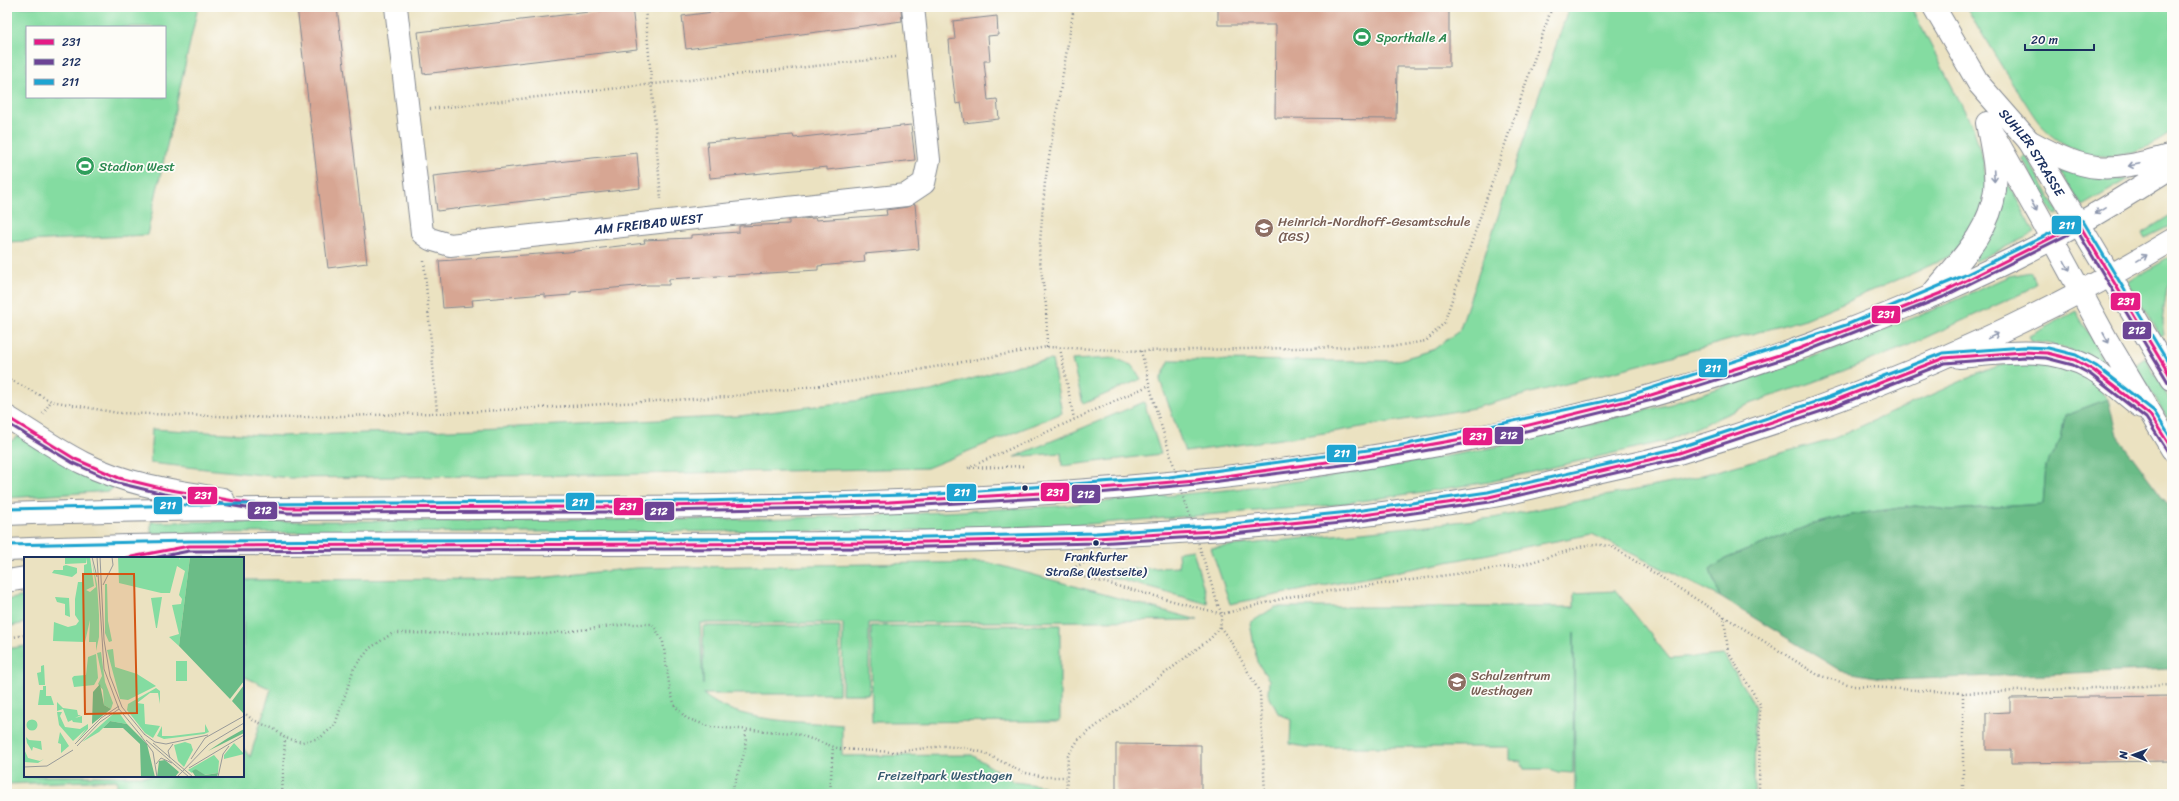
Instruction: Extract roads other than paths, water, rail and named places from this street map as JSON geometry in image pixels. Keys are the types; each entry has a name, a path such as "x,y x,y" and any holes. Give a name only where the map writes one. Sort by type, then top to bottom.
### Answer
{"street":[{"name":"AM FREIBAD WEST","path":"396,7 422,233 430,239 450,245 906,195 924,183 928,160 913,7"},
{"name":"SUHLER STRASSE","path":"1934,7 1979,84 2029,141 2172,379"},
{"name":"SUHLER STRASSE","path":"1979,84 1987,123 2150,415 2172,449"},
{"path":"1928,298 1979,237 1990,214 1995,190 1994,162 1987,123"},
{"path":"2029,141 2073,162 2104,169 2132,165 2172,155"},
{"path":"7,514 113,510 283,508 576,508 886,502 1026,494 1220,477 1339,462 1481,436 1596,410 1710,379 1812,344 1928,298 2052,239 2172,167"},
{"path":"7,550 189,546 867,543 1073,538 1212,531 1350,517 1489,497 1679,452 1826,404 1944,358 2081,292 2172,240"},
{"path":"1944,358 2024,352 2047,353 2075,360 2093,370 2150,415"},
{"path":"7,416 83,463 119,478 156,487 283,508"},
{"path":"131,557 189,546"},
{"path":"7,582 24,578"}],"place":[{"name":"Sporthalle A","path":"1362,37"},
{"name":"Stadion West","path":"85,166"},
{"name":"Heinrich-Nordhoff-Gesamtschule (IGS)","path":"1264,228"},
{"name":"Frankfurter Straße (Westseite)","path":"1096,543"},
{"name":"Schulzentrum Westhagen","path":"1457,682"}],"park label":[{"name":"Freizeitpark Westhagen","path":"945,775"}]}
